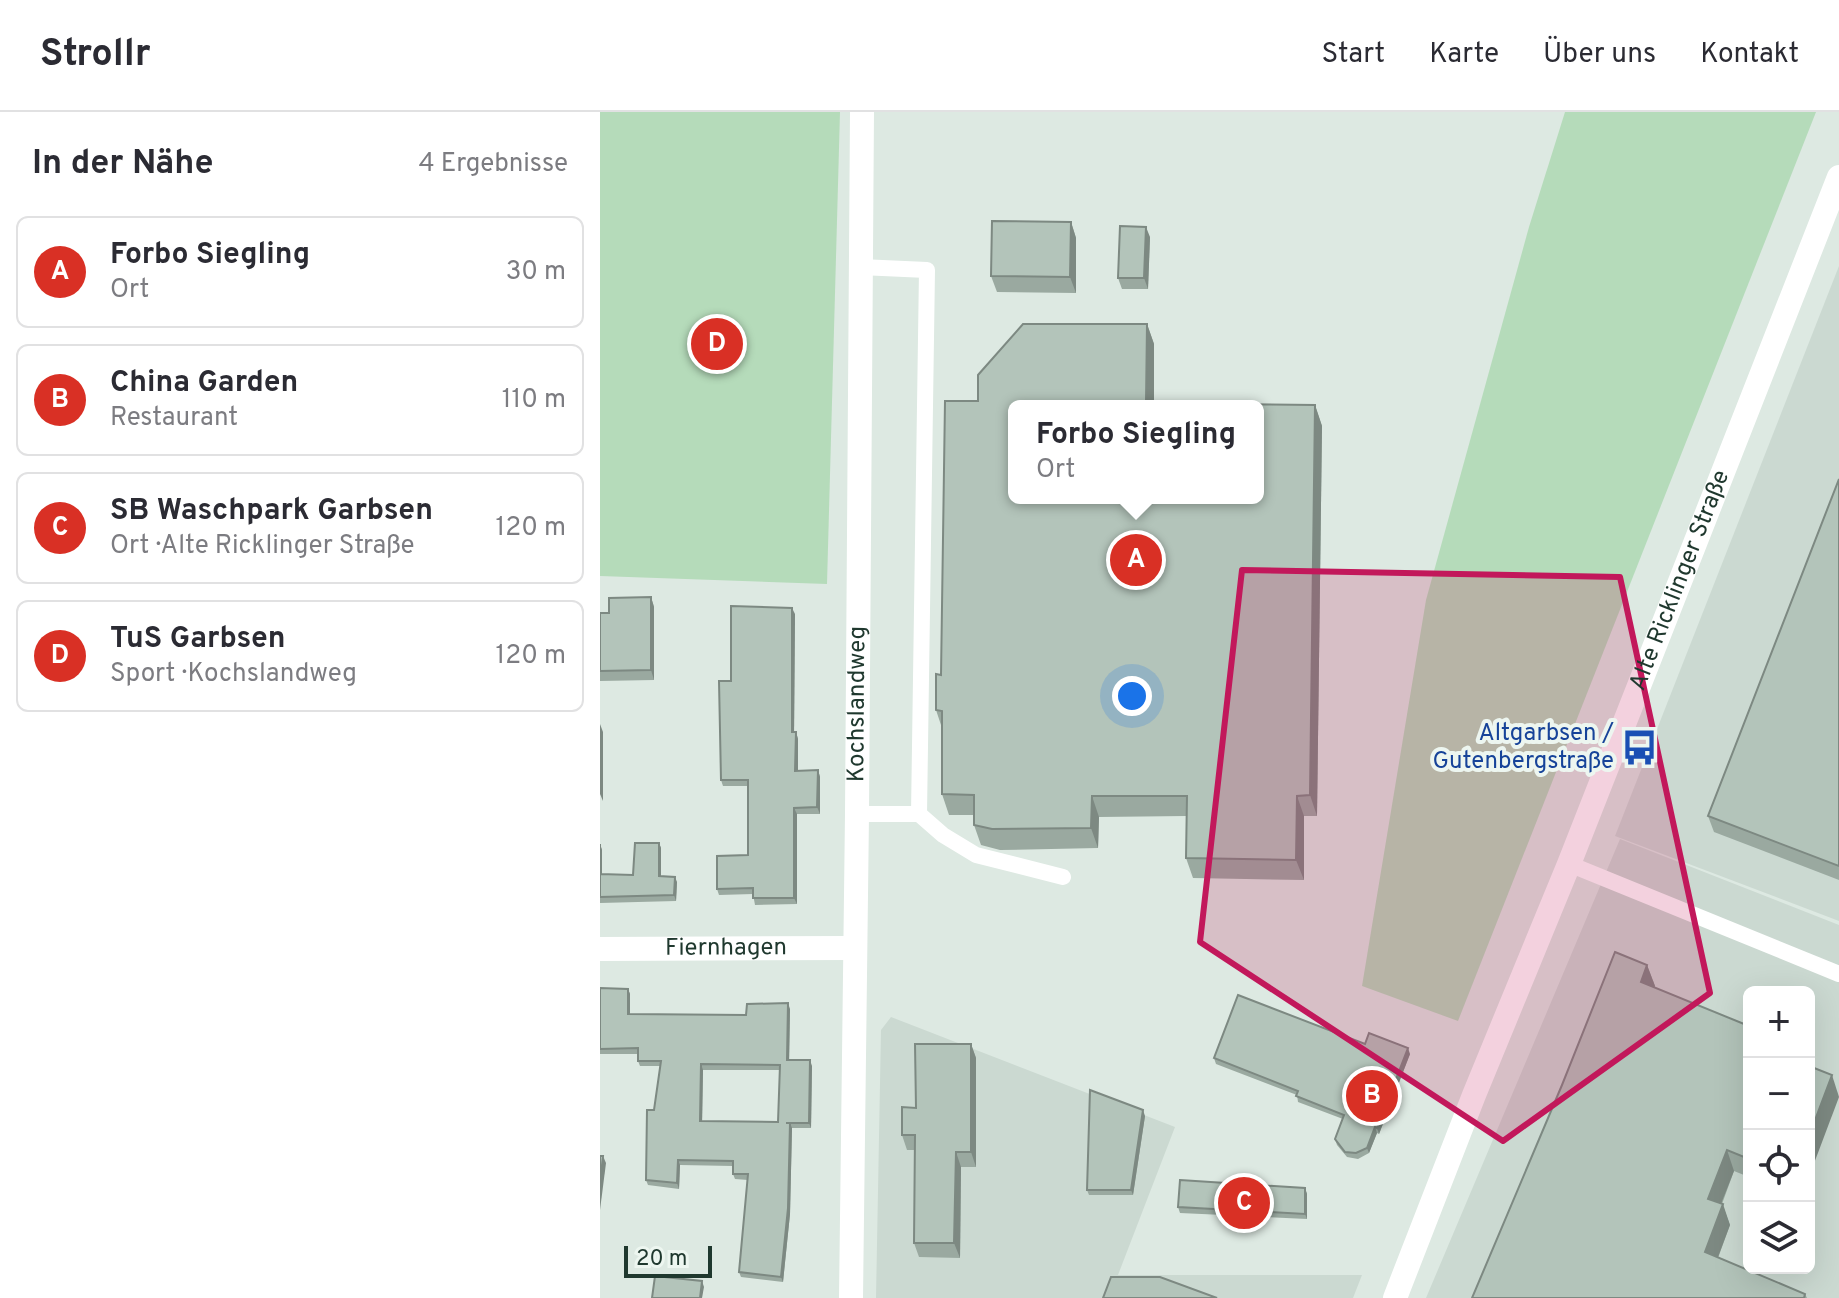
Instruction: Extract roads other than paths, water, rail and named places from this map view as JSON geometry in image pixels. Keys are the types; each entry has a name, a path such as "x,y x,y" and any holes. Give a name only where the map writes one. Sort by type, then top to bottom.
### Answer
{"street":[{"name":"Kochslandweg","path":"851,1298 862,112"},
{"name":"Alte Ricklinger Straße","path":"1395,1298 1839,177"},
{"name":"Fiernhagen","path":"600,949 854,948"}],"lane":[{"path":"860,267 927,270 919,814"},
{"path":"857,814 919,814 951,841 976,855 1063,877"},
{"path":"1569,864 1839,974"}],"place":[{"name":"TuS Garbsen","path":"717,344"},
{"name":"Forbo Siegling","path":"1136,560"},
{"name":"Altgarbsen / Gutenbergstraße","path":"1640,748"},
{"name":"China Garden","path":"1372,1096"},
{"name":"SB Waschpark Garbsen","path":"1244,1203"}]}
